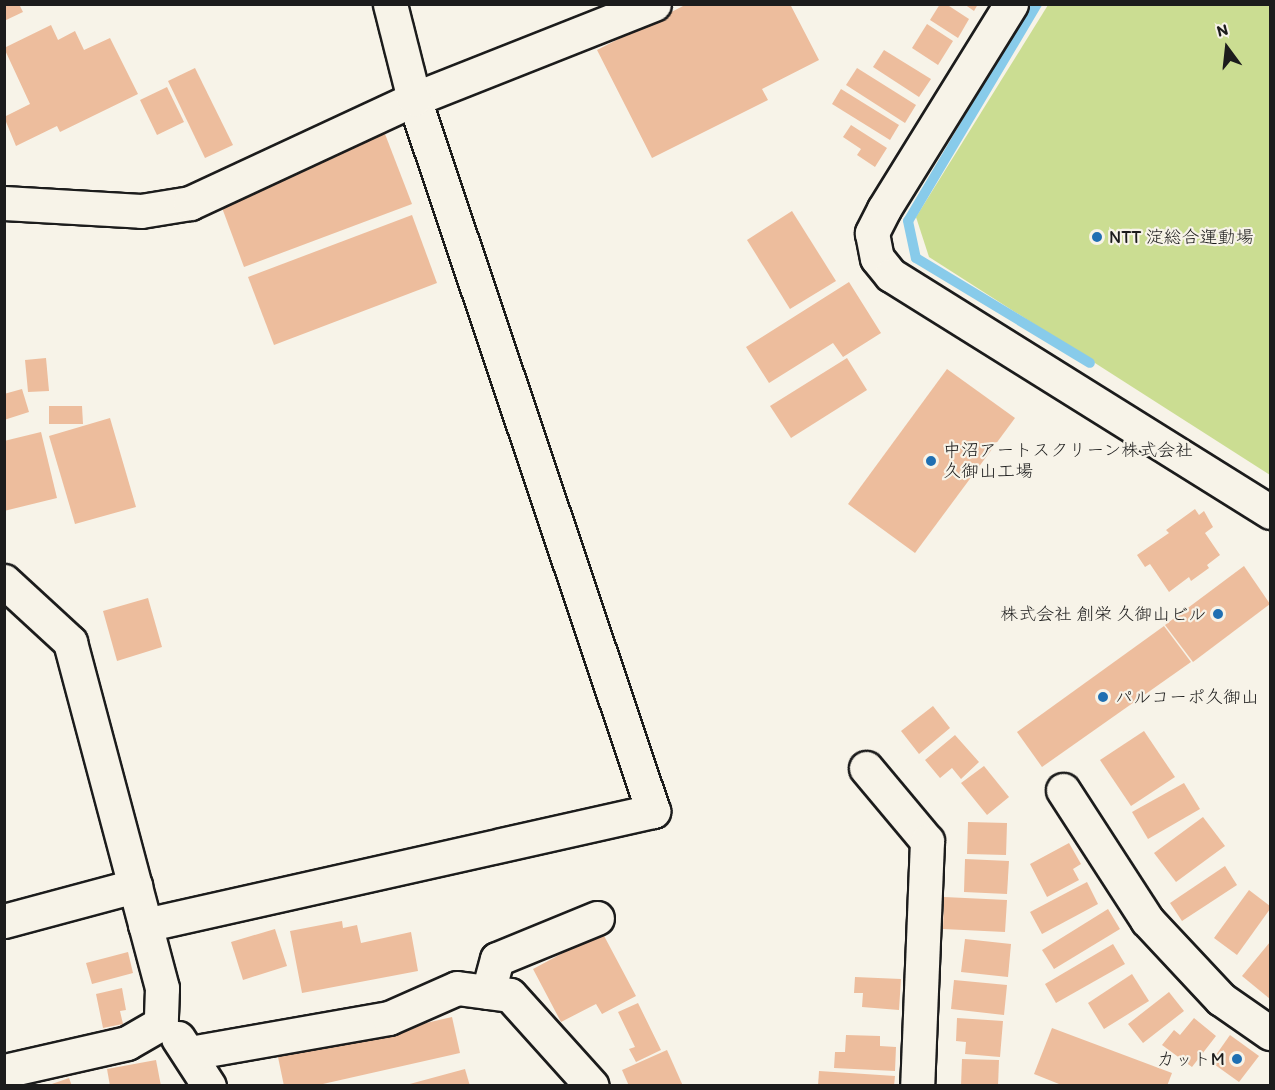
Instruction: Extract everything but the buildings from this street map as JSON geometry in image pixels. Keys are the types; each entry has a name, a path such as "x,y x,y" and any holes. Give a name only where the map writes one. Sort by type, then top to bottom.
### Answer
{"street":[{"path":"145,925 653,811 414,99 390,4"},
{"path":"4,203 141,211 190,203 414,99 654,4"},
{"path":"1011,4 884,209 872,233 877,258 891,275 1270,512"},
{"path":"4,581 70,642 162,988 161,1023"},
{"path":"866,768 927,841 917,1086"},
{"path":"1063,790 1147,920 1221,999 1270,1033"},
{"path":"4,921 135,886"},
{"path":"488,992 497,959 597,918"},
{"path":"190,1053 389,1018 457,988 510,995 592,1086"},
{"path":"161,1023 175,1034 190,1053 208,1086"},
{"path":"4,1071 127,1043 161,1023"}],"green space":[{"name":"NTT 淀総合運動場","path":"1048,5 1270,5 1270,475 929,257 916,217"}],"waterway":[{"path":"1037,4 908,221 916,258 1090,363"}],"place":[{"name":"NTT 淀総合運動場","path":"1097,237"},
{"name":"中沼アートスクリーン株式会社 久御山工場","path":"931,461"},
{"name":"株式会社 創栄 久御山ビル","path":"1218,614"},
{"name":"パルコーポ久御山","path":"1103,697"},
{"name":"カットM","path":"1237,1059"}]}
